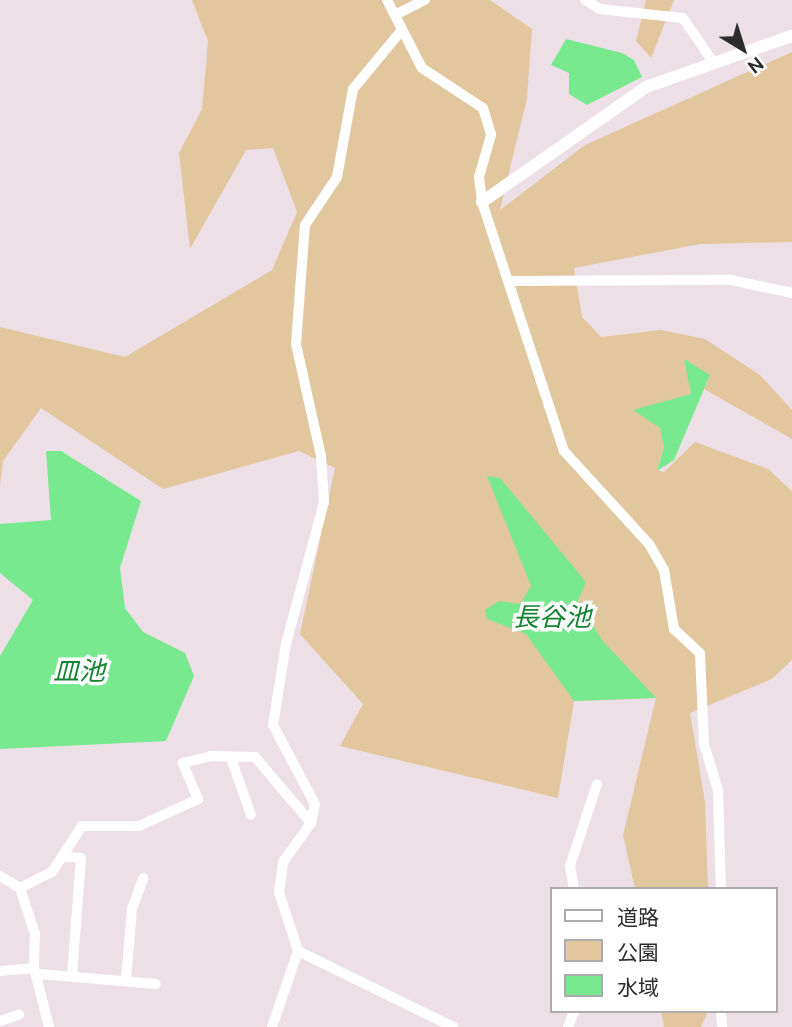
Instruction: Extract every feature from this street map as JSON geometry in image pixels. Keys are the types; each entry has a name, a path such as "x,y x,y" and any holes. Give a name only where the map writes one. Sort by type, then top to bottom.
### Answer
{"street":[{"path":"387,0 399,13 401,31 422,68 482,108 491,135 479,177 482,202 511,281 523,339 568,462 649,544 664,570 674,629 700,653 704,744 718,790 721,887"},
{"path":"399,13 425,0"},
{"path":"585,0 600,9 683,18 713,62"},
{"path":"272,1027 298,951 279,883 283,862 311,824 315,804 273,725 286,643 324,502 321,456 296,344 305,225 337,177 353,89 401,31"},
{"path":"482,202 610,108 713,62 792,36"},
{"path":"511,281 731,280 792,292"},
{"path":"66,857 68,840 82,826 139,825 198,799 183,763 255,757 311,824"},
{"path":"231,758 251,815"},
{"path":"574,887 570,866 597,784"},
{"path":"20,888 66,857 81,858 72,976"},
{"path":"0,876 20,888 35,934 37,971 49,1027"},
{"path":"126,980 132,909 143,878"},
{"path":"298,951 453,1027"},
{"path":"0,971 37,971 156,984"},
{"path":"0,1021 19,1015"}],"green space":[{"path":"192,0 490,0 532,29 527,98 500,210 585,145 792,52 792,242 700,244 574,268 582,317 601,337 661,330 705,339 760,375 792,410 792,439 704,389 710,375 689,382 691,394 668,402 660,427 664,447 657,470 664,472 695,442 768,469 792,491 792,660 772,679 690,713 705,802 708,887 635,887 623,835 656,698 574,701 558,798 340,746 363,704 300,634 335,468 299,451 163,489 41,408 3,461 0,486 0,327 125,357 272,270 297,212 273,148 246,150 190,249 179,153 202,109 208,41"},
{"path":"646,0 674,0 651,58 636,41"},
{"path":"661,1013 707,1013 701,1027 664,1027"}],"water":[{"path":"566,39 622,53 634,60 642,77 587,105 569,94 569,73 551,65"},
{"path":"684,359 710,375 674,460 657,471 664,447 660,428 633,410 691,394"},
{"name":"皿池","path":"46,451 61,451 141,501 120,568 125,608 143,632 185,653 194,676 166,741 0,749 0,656 33,600 0,573 0,524 51,520"},
{"name":"長谷池","path":"487,476 500,478 586,582 578,601 602,640 656,698 574,701 526,634 487,619 485,610 499,601 520,604 531,586"}]}
